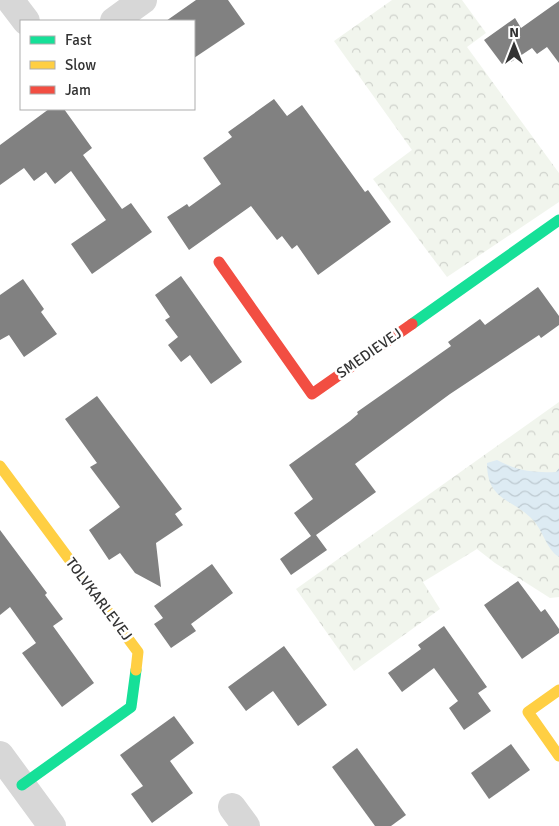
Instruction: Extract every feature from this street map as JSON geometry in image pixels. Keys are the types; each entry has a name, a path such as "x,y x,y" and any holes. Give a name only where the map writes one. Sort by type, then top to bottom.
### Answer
{"street":[{"path":"10,0 25,20"},
{"path":"115,20 143,0"},
{"name":"SMEDIEVEJ","path":"219,262 312,394 559,220"},
{"name":"TOLVKARLEVEJ","path":"0,466 138,652 131,707 22,784"},
{"path":"559,690 528,712 559,756"},
{"path":"0,755 52,826"}],"green space":[{"path":"392,0 462,0 486,33 467,47 559,173 559,202 447,277 373,179 412,150 334,41"},
{"path":"559,402 559,597 550,598 495,563 477,549 423,582 440,609 354,671 296,589"}],"water":[{"path":"497,460 512,467 533,472 556,472 559,468 559,557 550,548 530,517 495,491 488,475 487,463"}],"building":[{"path":"196,0 228,0 245,24 195,57 195,20 167,20"},
{"path":"559,1 559,63 547,47 537,54 532,48 511,62 509,59 502,64 484,40 515,18 521,28"},
{"path":"274,99 287,116 302,105 365,192 368,190 391,222 318,275 297,245 292,249 282,236 277,240 251,206 189,250 167,217 187,204 189,207 221,184 203,158 232,137 228,132"},
{"path":"48,110 65,110 92,148 83,155 122,209 131,203 152,232 92,274 71,244 106,220 71,171 55,184 46,172 34,181 24,168 0,185 0,145"},
{"path":"181,276 242,362 211,384 190,355 181,362 168,345 178,337 165,320 170,317 155,295"},
{"path":"23,279 44,309 41,312 57,334 24,357 9,335 0,340 0,295"},
{"path":"538,287 559,316 559,325 541,338 539,335 450,394 355,464 376,492 316,535 327,550 291,575 280,559 311,536 294,513 313,499 289,465 350,421 358,414 357,412 451,346 448,342 480,319 485,325"},
{"path":"97,396 182,509 175,514 183,525 156,543 161,587 135,573 120,553 109,560 89,530 120,507 90,467 97,463 65,419"},
{"path":"0,530 47,593 45,595 63,619 53,626 94,683 62,707 22,653 36,643 10,607 0,615"},
{"path":"212,564 233,593 191,624 196,631 171,648 154,624 163,618 154,606"},
{"path":"518,581 541,612 545,609 559,629 559,633 522,659 484,605"},
{"path":"444,626 487,687 478,693 491,711 464,730 449,708 458,701 434,668 402,692 388,673 421,649 418,645"},
{"path":"284,646 327,705 298,726 273,691 246,711 228,687"},
{"path":"174,716 194,743 170,761 193,793 152,823 131,794 143,786 120,755"},
{"path":"511,744 530,770 489,799 471,773"},
{"path":"357,748 406,815 391,826 375,826 332,767"}],"traffic: fast":[{"path":"412,324 559,220"},
{"path":"22,785 131,707 136,670"}],"traffic: slow":[{"path":"0,466 138,652 136,670"},
{"path":"559,690 528,712 559,756"}],"traffic: jam":[{"path":"219,262 312,394 412,324"}]}
